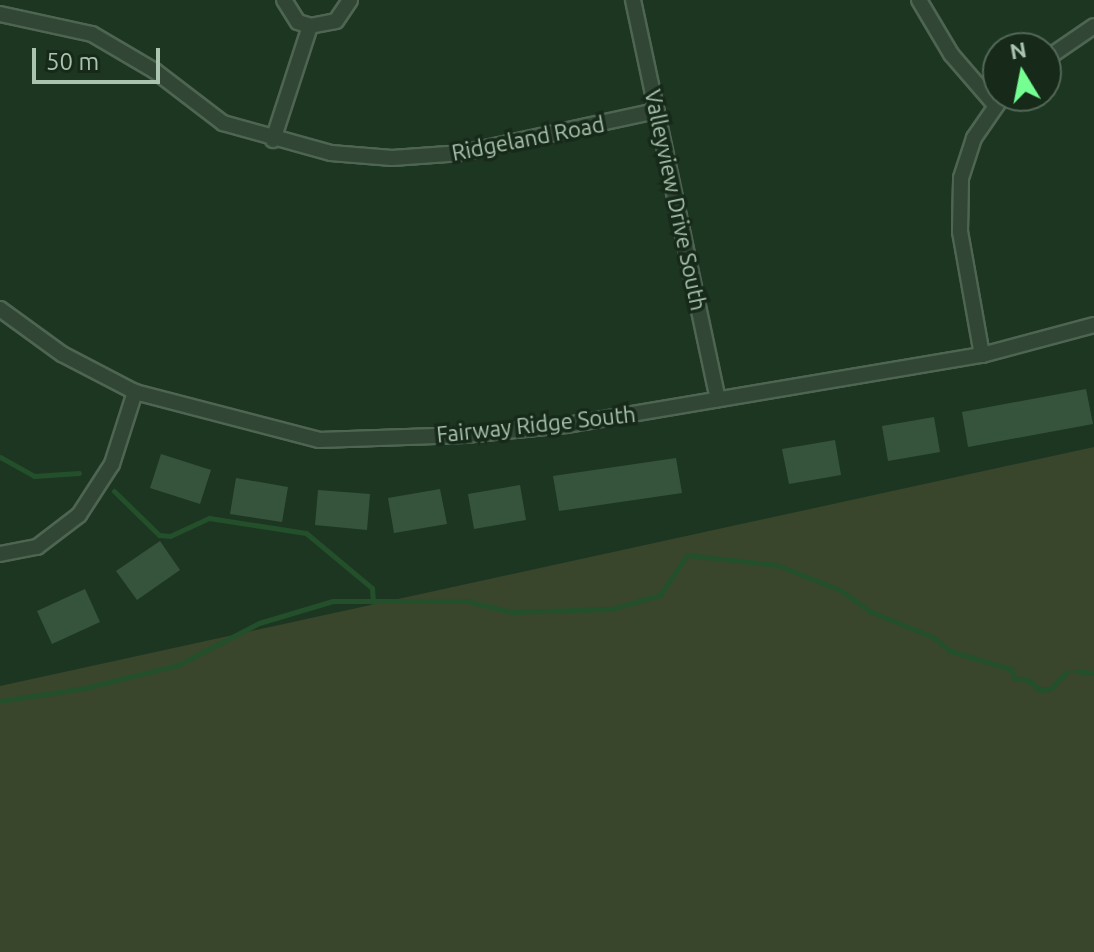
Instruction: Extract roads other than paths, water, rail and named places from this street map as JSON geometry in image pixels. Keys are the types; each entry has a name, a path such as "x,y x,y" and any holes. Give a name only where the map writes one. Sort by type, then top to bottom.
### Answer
{"street":[{"path":"284,0 298,22 310,26 336,21 350,0"},
{"name":"Valleyview Drive South","path":"633,0 718,399"},
{"path":"919,0 951,54 982,84"},
{"name":"Ridgeland Road","path":"0,14 92,34 155,71 223,123 273,140 331,153 392,158 462,153 657,111"},
{"path":"273,140 310,26"},
{"path":"1062,48 1094,26"},
{"path":"982,355 960,232 961,178 974,138 991,112"},
{"name":"Fairway Ridge South","path":"0,309 62,354 135,392 319,440 538,428 982,355 1094,325"},
{"path":"0,554 37,547 79,515 112,464 135,392"}],"waterway":[{"path":"0,457 34,476 79,473"},
{"path":"114,491 159,535 170,536 209,518 306,533 372,588 373,602"},
{"path":"0,701 85,688 178,665 259,623 333,601 467,601 511,612 612,609 660,595 687,555 777,565 840,590 872,612 933,637 950,651 1011,669 1014,678 1028,680 1040,690 1050,689 1067,672"},
{"path":"1075,671 1094,673"}]}
